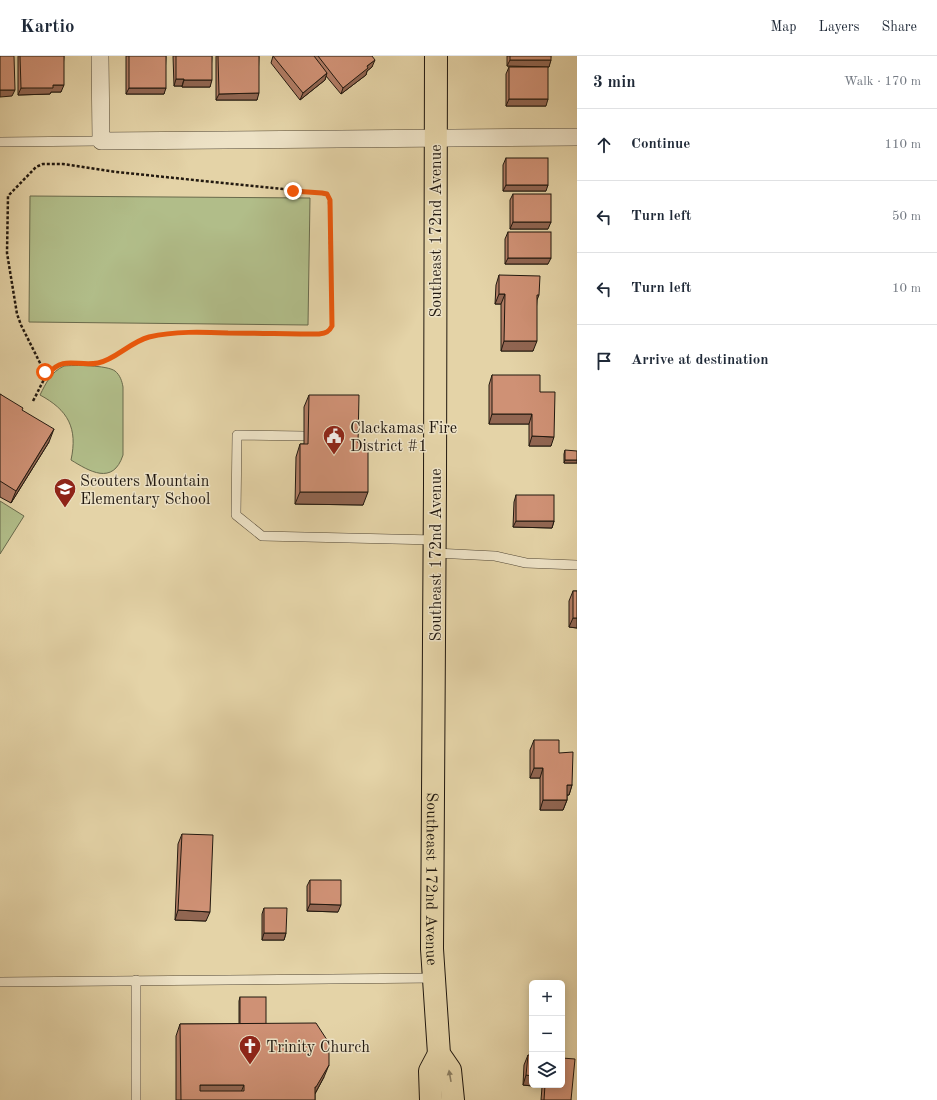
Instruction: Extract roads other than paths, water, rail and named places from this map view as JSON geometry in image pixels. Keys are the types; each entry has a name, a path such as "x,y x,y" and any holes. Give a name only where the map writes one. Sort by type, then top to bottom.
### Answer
{"main road":[{"name":"Southeast 172nd Avenue","path":"436,56 432,949 439,1054 450,1070 453,1100"},
{"path":"431,1100 430,1071 439,1054"}],"street":[{"path":"100,56 100,141 577,138"}],"lane":[{"path":"0,142 100,141"},
{"path":"304,436 237,434 236,515 262,536 435,547 495,556 526,563 577,565"},
{"path":"0,982 434,978"},
{"path":"136,980 136,1100"}],"place":[{"name":"Clackamas Fire District #1","path":"334,456"},
{"name":"Scouters Mountain Elementary School","path":"65,508"},
{"name":"Trinity Church","path":"250,1066"}]}
